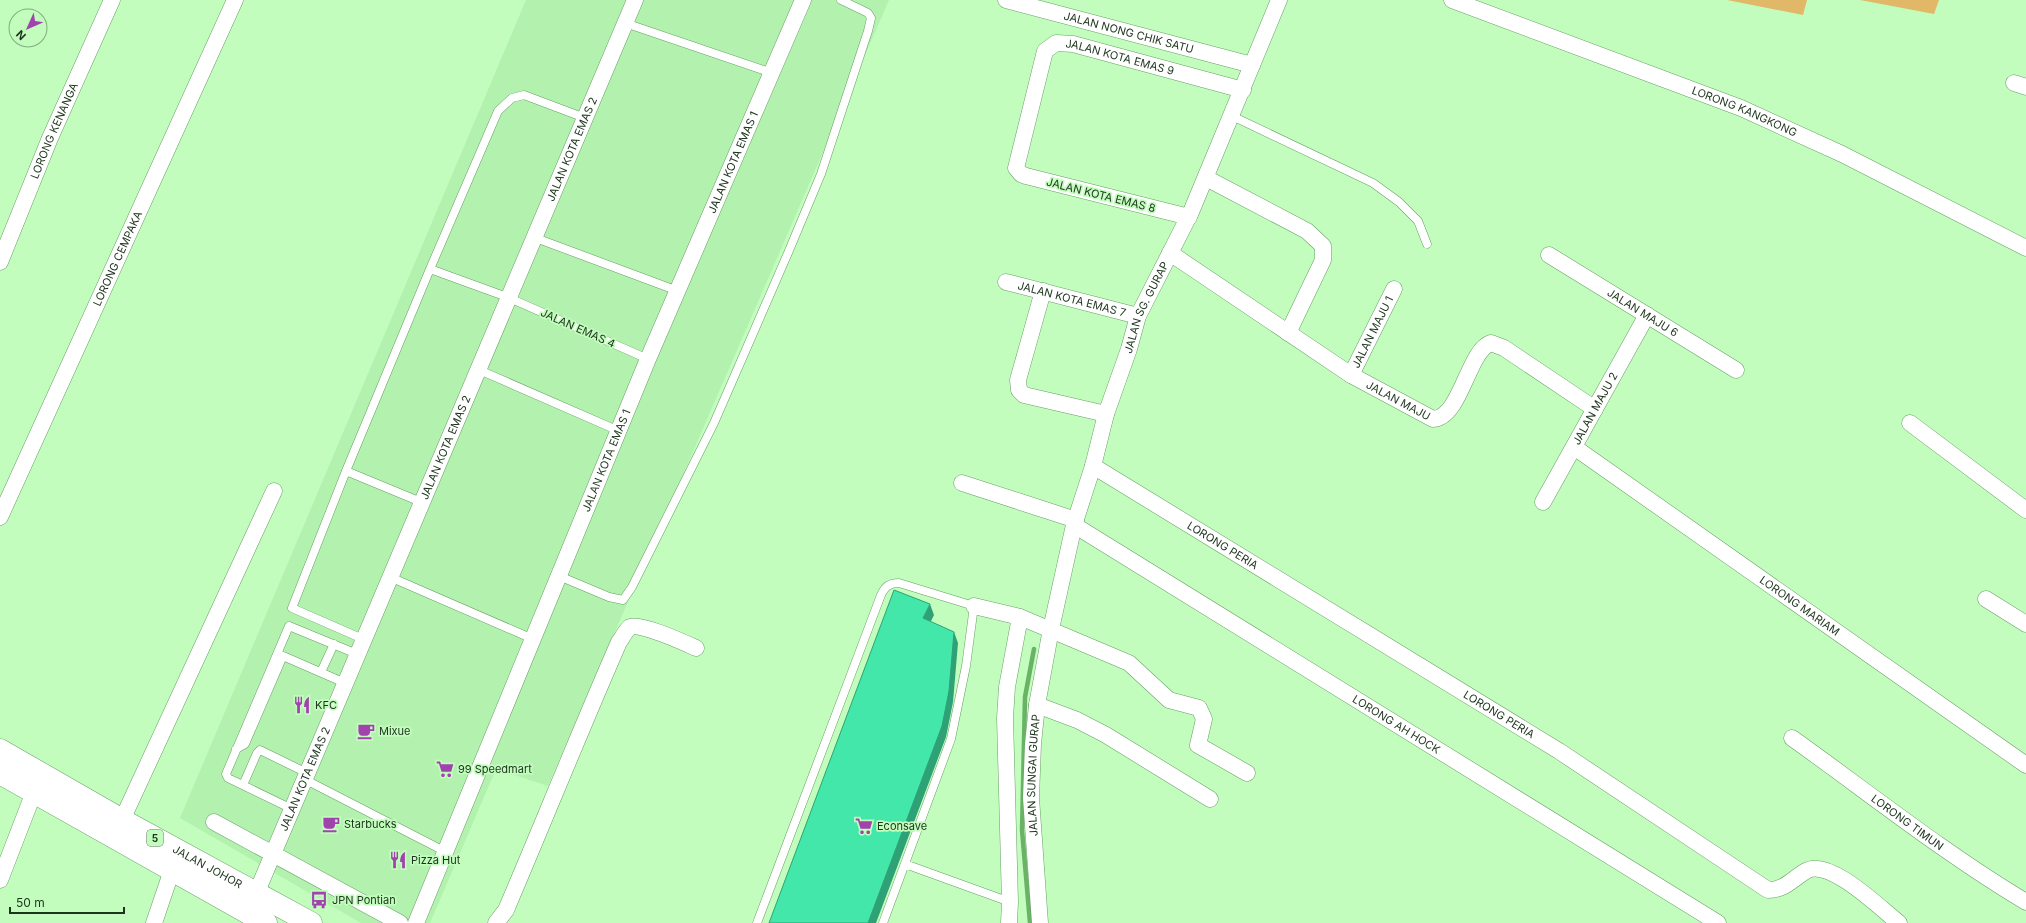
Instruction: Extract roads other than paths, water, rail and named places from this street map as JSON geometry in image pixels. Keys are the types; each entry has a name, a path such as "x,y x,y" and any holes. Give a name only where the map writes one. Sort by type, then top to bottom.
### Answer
{"highway":[{"name":"JALAN JOHOR","path":"0,750 122,820 311,923"},
{"name":"JALAN JOHOR","path":"0,773 266,923"}],"street":[{"name":"LORONG KENANGA","path":"0,262 50,138 112,0"},
{"name":"LORONG CEMPAKA","path":"0,517 235,0"},
{"name":"JALAN KOTA EMAS 2","path":"256,894 507,298 635,0"},
{"name":"JALAN KOTA EMAS 1","path":"416,923 648,359 803,0"},
{"name":"JALAN NONG CHIK SATU","path":"1006,0 1252,65"},
{"name":"JALAN SG. GURAP","path":"1051,629 1075,523 1093,466 1106,414 1129,349 1138,316 1189,217 1243,90 1279,0"},
{"name":"LORONG KANGKONG","path":"1452,0 1741,108 1842,154 2026,248"},
{"name":"JALAN KOTA EMAS 9","path":"1016,168 1044,51 1056,43 1073,44 1243,90"},
{"name":"JALAN KOTA EMAS 8","path":"1016,168 1021,174 1026,176 1189,217"},
{"path":"1206,178 1307,231 1323,246 1323,260 1288,333"},
{"name":"JALAN MAJU","path":"1170,253 1351,375 1433,419 1438,418 1450,409 1477,358 1486,345 1491,343 1504,348 1595,409"},
{"name":"JALAN MAJU 6","path":"1549,255 1736,370"},
{"name":"JALAN KOTA EMAS 7","path":"1006,282 1138,316"},
{"name":"JALAN MAJU 1","path":"1351,375 1394,289"},
{"path":"1043,291 1018,380 1019,390 1024,395 1106,414"},
{"name":"JALAN MAJU 2","path":"1543,502 1647,315"},
{"path":"1910,423 2026,510"},
{"name":"LORONG MARIAM","path":"1574,447 2026,765"},
{"name":"LORONG PERIA","path":"1093,466 1559,751 1768,890 1782,888 1805,871 1817,868 1828,871 1860,891 1899,923"},
{"name":"LORONG AH HOCK","path":"962,483 1075,523 1718,923"},
{"path":"122,820 274,491"},
{"path":"1986,599 2026,624"},
{"path":"974,606 1020,618 1051,629 1129,663 1169,700 1198,708 1204,719 1198,745 1247,773"},
{"path":"1009,923 1010,902 1005,718 1007,687 1020,618"},
{"path":"496,923 506,910 552,802 576,739 622,637 630,628 636,626 652,630 696,648"},
{"name":"JALAN SUNGAI GURAP","path":"1040,923 1031,798 1037,705 1051,629"},
{"path":"1037,705 1076,720 1106,735 1210,799"},
{"name":"LORONG TIMUN","path":"1792,738 1960,859 1996,884 2026,902"},
{"path":"0,880 34,792"},
{"path":"214,822 400,923"},
{"path":"154,923 172,870"}],"lane":[{"path":"559,576 608,597 623,600 632,587 714,423 821,174 868,31 871,18 868,14 841,0"},
{"path":"625,23 772,73"},
{"path":"360,646 292,608 346,471 430,269 498,111 512,98 524,94 585,118"},
{"path":"1232,116 1373,183 1399,202 1418,221 1427,244"},
{"path":"533,237 678,291"},
{"name":"JALAN EMAS 4","path":"430,269 507,298 648,359"},
{"path":"477,369 619,431"},
{"path":"346,471 421,502"},
{"path":"390,577 533,639"},
{"path":"757,923 883,591 891,583 899,583 974,606 966,666 951,739 882,923"},
{"path":"292,809 226,776 236,749 289,626 334,644 360,646"},
{"path":"321,672 334,644"},
{"path":"236,749 245,744 282,657 285,656 345,683"},
{"path":"243,785 257,753 260,750 446,852"},
{"path":"905,864 1010,902"}],"waterway":[{"path":"1030,923 1022,830 1025,697 1034,649"}],"place":[{"name":"KFC","path":"302,705"},
{"name":"Mixue","path":"366,731"},
{"name":"99 Speedmart","path":"445,769"},
{"name":"Starbucks","path":"331,824"},
{"name":"Econsave","path":"864,826"},
{"name":"Pizza Hut","path":"398,860"},
{"name":"JPN Pontian","path":"319,900"}]}
